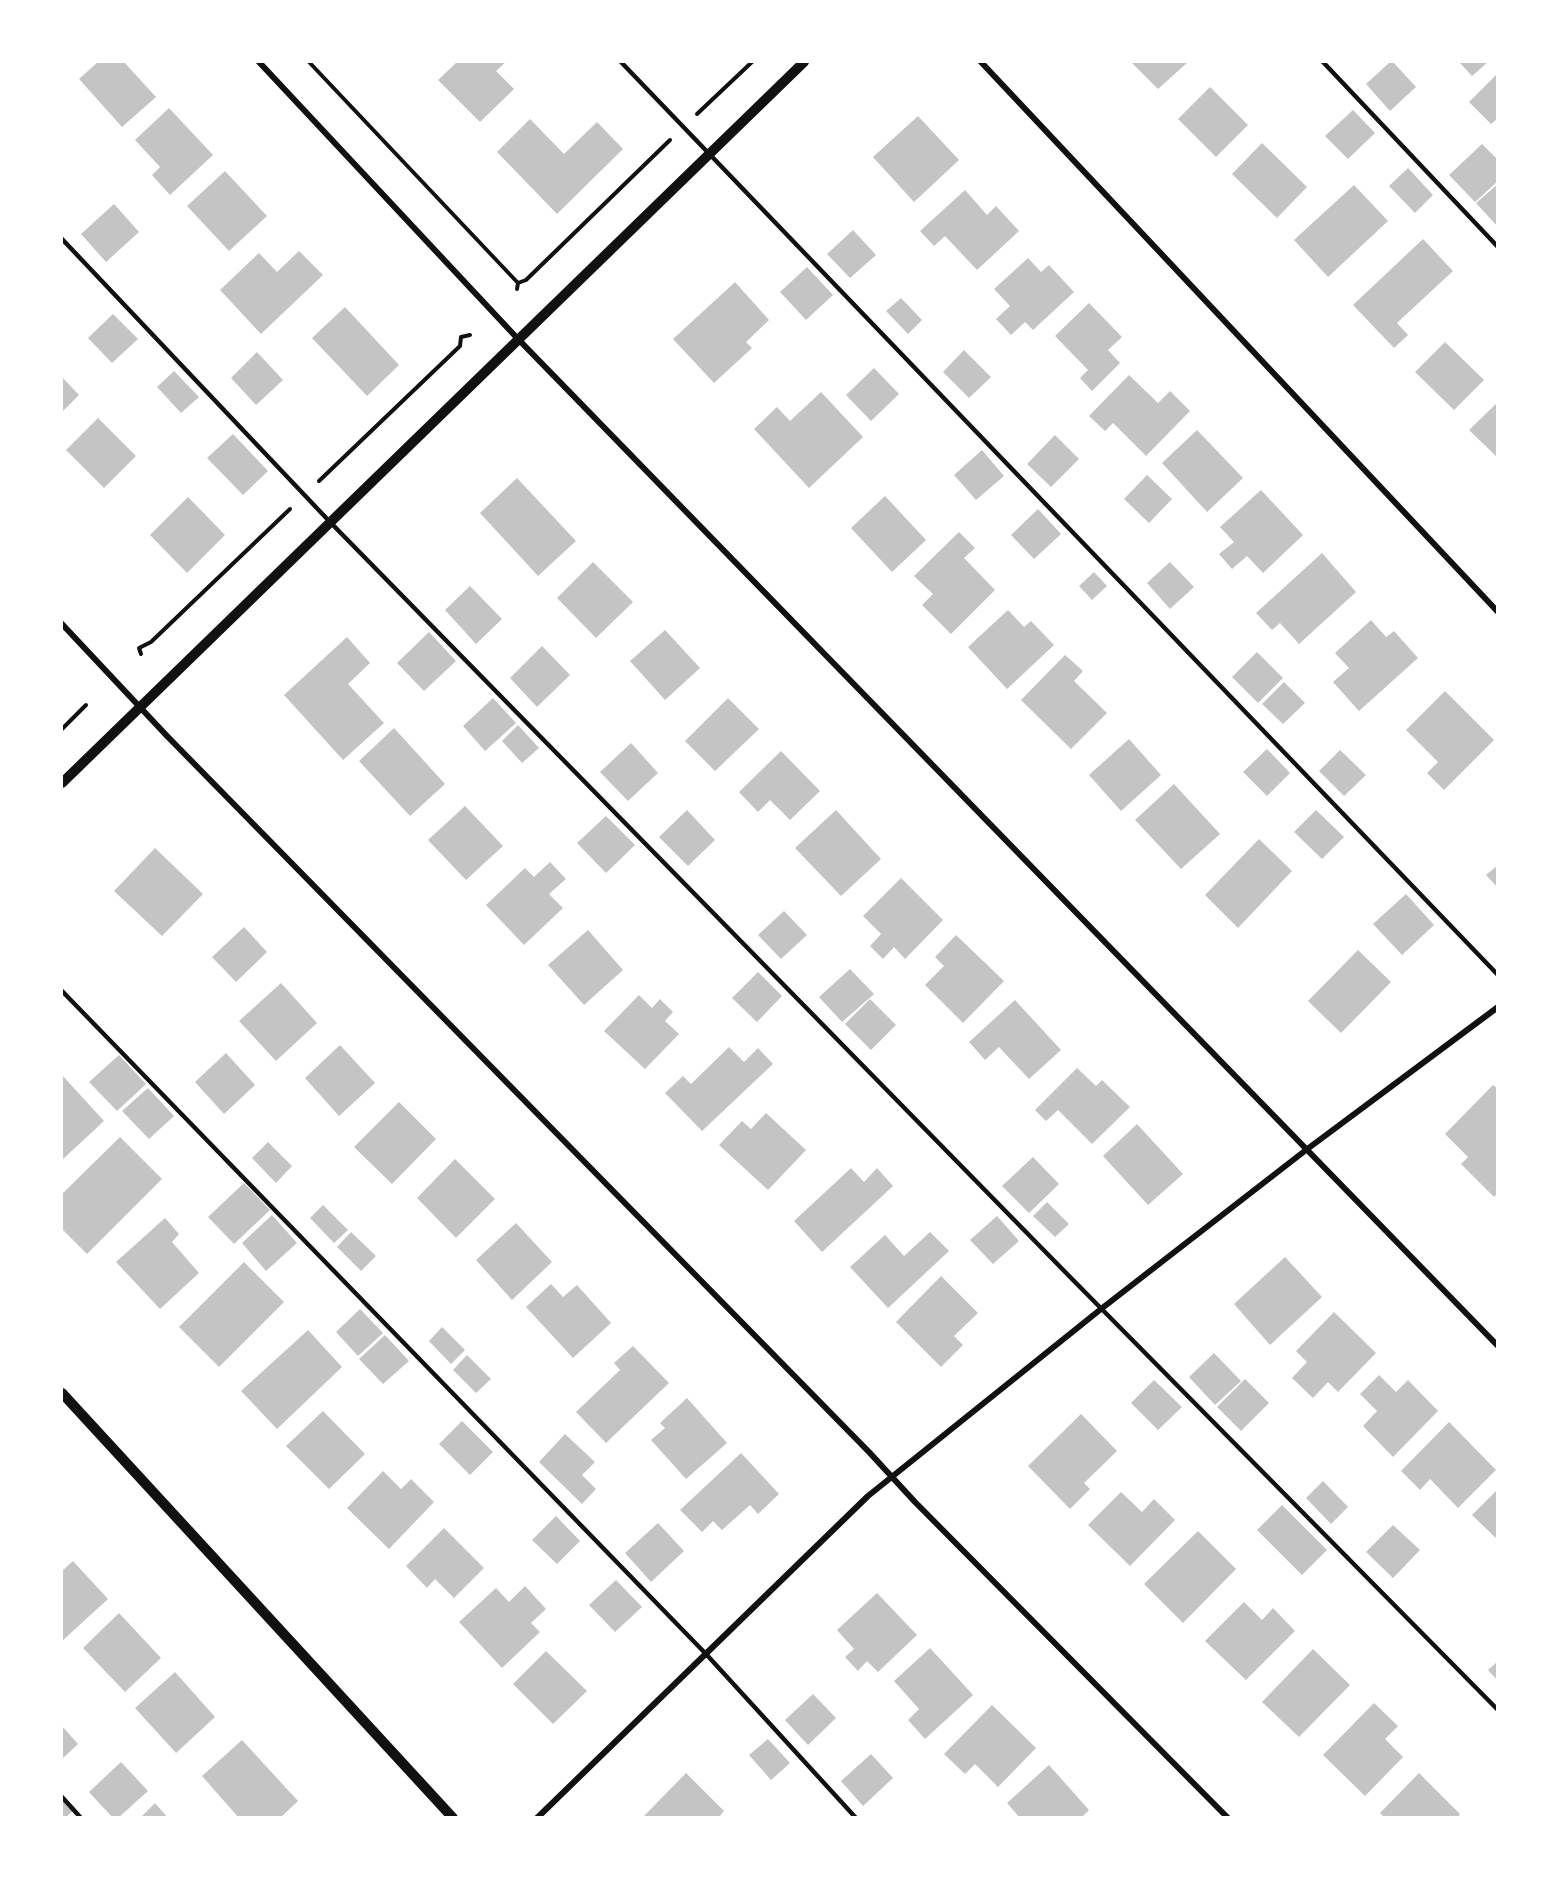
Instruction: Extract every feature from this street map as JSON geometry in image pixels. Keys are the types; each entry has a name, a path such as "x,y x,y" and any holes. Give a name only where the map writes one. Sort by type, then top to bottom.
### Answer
{"street":[{"path":"259,62 518,339 1497,1346"},
{"path":"62,783 804,62"},
{"path":"981,62 1497,612"},
{"path":"62,624 140,707 891,1477 1228,1818"},
{"path":"537,1818 868,1496 1101,1309 1306,1150 1497,1007"},
{"path":"62,1393 453,1818"}],"lane":[{"path":"621,62 1497,975"},
{"path":"1323,62 1497,247"},
{"path":"62,239 330,522 1497,1710"},
{"path":"62,991 706,1654 856,1818"},
{"path":"62,1797 81,1818"}],"path":[{"path":"309,62 518,283"},
{"path":"518,283 526,280 752,62"},
{"path":"517,289 518,283"},
{"path":"62,729 86,705"}],"building":[{"path":"98,62 124,62 156,97 122,127 79,79"},
{"path":"457,62 506,62 496,71 514,89 480,122 438,80"},
{"path":"1131,62 1188,62 1158,89"},
{"path":"1390,62 1393,62 1416,87 1390,111 1366,84"},
{"path":"1459,62 1488,62 1472,76"},
{"path":"1498,73 1498,118 1491,124 1469,102"},
{"path":"1210,87 1248,125 1216,157 1178,119"},
{"path":"169,108 213,155 170,195 152,175 160,167 135,140"},
{"path":"1353,110 1375,133 1348,159 1325,136"},
{"path":"918,116 959,160 914,202 873,157"},
{"path":"530,119 564,154 597,122 623,149 557,214 497,152"},
{"path":"1262,143 1307,187 1277,218 1232,174"},
{"path":"1482,144 1498,160 1498,181 1475,202 1449,175"},
{"path":"1408,168 1433,195 1415,213 1389,186"},
{"path":"225,171 267,216 229,251 187,206"},
{"path":"1498,184 1498,227 1476,203"},
{"path":"1354,185 1388,221 1328,277 1294,240"},
{"path":"965,190 987,215 996,206 1019,231 977,270 945,236 934,246 920,231"},
{"path":"114,204 139,232 106,262 81,234"},
{"path":"853,230 876,255 850,278 827,254"},
{"path":"1423,239 1453,271 1397,323 1408,335 1394,348 1353,305"},
{"path":"299,251 323,275 261,334 220,290 259,253 277,272"},
{"path":"1028,258 1041,272 1049,265 1074,292 1033,330 1025,322 1011,335 996,319 1010,306 994,289"},
{"path":"807,267 833,295 806,320 780,292"},
{"path":"735,282 769,320 746,342 752,348 714,383 673,339"},
{"path":"901,298 922,320 908,334 886,311"},
{"path":"1089,303 1122,337 1108,350 1120,363 1092,391 1080,378 1088,370 1055,336"},
{"path":"345,307 399,365 367,396 312,338"},
{"path":"113,314 138,339 112,363 88,338"},
{"path":"1445,342 1484,380 1454,410 1415,372"},
{"path":"964,350 991,377 969,398 943,372"},
{"path":"257,352 283,380 256,405 231,378"},
{"path":"874,368 899,394 871,421 846,395"},
{"path":"174,371 199,397 181,413 157,387"},
{"path":"1129,375 1158,403 1170,391 1190,411 1146,456 1113,423 1105,431 1089,416"},
{"path":"62,377 79,395 62,412"},
{"path":"821,392 863,437 809,488 754,429 777,407 790,421"},
{"path":"1498,402 1498,458 1469,430"},
{"path":"98,418 136,456 104,488 66,450"},
{"path":"1197,430 1243,478 1207,512 1162,463"},
{"path":"233,434 268,471 243,495 207,458"},
{"path":"1055,435 1079,459 1051,487 1027,464"},
{"path":"982,450 1004,476 976,500 954,475"},
{"path":"1147,475 1172,499 1149,523 1124,499"},
{"path":"517,478 576,541 538,576 480,513"},
{"path":"1261,490 1303,535 1263,573 1247,556 1232,569 1219,554 1234,542 1220,527"},
{"path":"885,496 926,540 892,572 851,528"},
{"path":"188,497 225,535 187,573 150,535"},
{"path":"1038,509 1061,534 1034,559 1011,535"},
{"path":"959,532 975,548 964,558 995,590 951,634 922,605 933,594 914,576"},
{"path":"1322,553 1356,592 1299,644 1280,623 1272,630 1256,613"},
{"path":"593,562 633,602 596,638 557,598"},
{"path":"1170,562 1194,587 1170,609 1147,583"},
{"path":"1094,572 1107,586 1092,600 1079,586"},
{"path":"470,586 502,619 476,644 445,610"},
{"path":"1008,610 1024,627 1031,621 1054,645 1007,689 968,647"},
{"path":"1371,620 1386,637 1394,631 1418,658 1359,711 1333,682 1349,668 1335,653"},
{"path":"665,630 700,668 665,700 630,661"},
{"path":"429,632 456,661 424,691 397,663"},
{"path":"347,637 370,663 348,684 384,723 343,760 284,695"},
{"path":"542,646 570,675 537,707 510,678"},
{"path":"1257,652 1283,678 1258,703 1232,677"},
{"path":"1065,655 1083,671 1074,681 1107,713 1071,749 1021,700"},
{"path":"1284,682 1305,703 1283,724 1262,704"},
{"path":"1445,691 1494,740 1444,790 1427,773 1438,762 1406,730"},
{"path":"493,698 516,723 485,751 463,726"},
{"path":"728,698 759,729 715,771 685,741"},
{"path":"518,725 539,748 522,763 502,741"},
{"path":"394,728 445,784 410,816 359,761"},
{"path":"1129,739 1161,775 1121,811 1089,775"},
{"path":"631,743 658,773 628,801 600,772"},
{"path":"1267,749 1290,773 1267,796 1243,772"},
{"path":"1340,750 1366,775 1344,796 1319,771"},
{"path":"781,751 820,791 790,820 770,800 758,812 739,792"},
{"path":"1174,784 1220,834 1181,869 1135,820"},
{"path":"465,806 503,846 466,880 428,840"},
{"path":"687,810 715,840 688,866 659,837"},
{"path":"836,810 881,859 841,896 795,848"},
{"path":"1316,810 1344,837 1322,859 1294,832"},
{"path":"606,816 635,845 606,873 577,843"},
{"path":"1259,839 1292,871 1238,928 1205,895"},
{"path":"155,848 203,894 162,936 114,891"},
{"path":"550,862 566,879 549,894 563,908 524,945 486,905 525,868 534,877"},
{"path":"1498,865 1498,888 1486,875"},
{"path":"901,878 943,920 905,959 894,947 883,959 870,946 881,934 863,916"},
{"path":"1406,894 1434,925 1402,955 1373,924"},
{"path":"784,911 807,935 781,959 758,935"},
{"path":"244,927 267,952 236,982 212,957"},
{"path":"588,930 623,970 584,1005 548,965"},
{"path":"956,935 1004,981 963,1023 925,985 944,966 935,957"},
{"path":"1358,950 1391,982 1341,1033 1308,1001"},
{"path":"850,969 874,994 842,1022 819,997"},
{"path":"758,972 782,996 757,1022 732,998"},
{"path":"281,983 317,1023 276,1061 239,1021"},
{"path":"639,995 652,1008 660,999 673,1012 665,1021 679,1034 645,1069 604,1031"},
{"path":"870,999 896,1025 871,1050 845,1024"},
{"path":"1015,1000 1061,1050 1029,1079 999,1047 985,1060 969,1042"},
{"path":"340,1045 375,1083 339,1116 305,1078"},
{"path":"729,1047 744,1062 758,1048 773,1064 702,1131 665,1093 683,1076 691,1084"},
{"path":"226,1053 255,1085 224,1114 195,1082"},
{"path":"119,1055 146,1084 117,1111 89,1082"},
{"path":"1077,1068 1096,1086 1102,1080 1130,1107 1092,1144 1058,1110 1046,1121 1035,1110"},
{"path":"62,1075 104,1121 62,1160"},
{"path":"1493,1085 1498,1089 1498,1193 1494,1197 1461,1164 1468,1157 1445,1134"},
{"path":"148,1088 174,1116 149,1139 122,1111"},
{"path":"399,1102 436,1139 392,1184 354,1147"},
{"path":"766,1113 806,1150 768,1190 719,1145 742,1121 751,1129"},
{"path":"1137,1124 1183,1174 1148,1205 1103,1156"},
{"path":"120,1137 162,1179 87,1254 62,1229 62,1194"},
{"path":"268,1142 292,1166 276,1183 252,1158"},
{"path":"1033,1157 1059,1184 1029,1213 1002,1186"},
{"path":"455,1159 495,1199 456,1238 417,1198"},
{"path":"851,1168 864,1182 877,1168 893,1186 822,1252 794,1221"},
{"path":"244,1183 270,1210 234,1244 208,1217"},
{"path":"1047,1202 1069,1224 1055,1237 1033,1216"},
{"path":"323,1205 348,1230 334,1243 310,1218"},
{"path":"272,1215 297,1243 266,1271 242,1243"},
{"path":"997,1216 1019,1241 993,1264 970,1240"},
{"path":"165,1218 179,1234 172,1242 199,1273 160,1309 116,1262"},
{"path":"516,1223 552,1262 512,1300 476,1260"},
{"path":"351,1232 376,1256 361,1271 337,1247"},
{"path":"930,1232 949,1251 888,1308 850,1267 885,1235 904,1256"},
{"path":"1285,1257 1322,1297 1270,1345 1234,1304"},
{"path":"244,1262 284,1302 219,1367 179,1327"},
{"path":"941,1276 978,1313 954,1336 963,1345 941,1367 896,1322"},
{"path":"551,1284 563,1297 577,1285 611,1323 573,1358 526,1307"},
{"path":"360,1309 383,1333 358,1356 336,1332"},
{"path":"1334,1312 1376,1353 1338,1392 1328,1382 1313,1398 1292,1378 1307,1362 1296,1351"},
{"path":"442,1327 465,1350 451,1364 429,1341"},
{"path":"308,1330 342,1367 277,1429 241,1391"},
{"path":"385,1335 409,1361 383,1384 359,1359"},
{"path":"633,1346 669,1383 606,1443 576,1412 620,1370 614,1363"},
{"path":"1214,1353 1241,1381 1215,1405 1189,1377"},
{"path":"467,1355 491,1379 476,1393 453,1370"},
{"path":"1379,1375 1396,1392 1408,1380 1438,1411 1393,1457 1363,1426 1377,1411 1360,1394"},
{"path":"1245,1379 1269,1403 1241,1431 1217,1407"},
{"path":"1154,1380 1182,1407 1158,1430 1131,1403"},
{"path":"687,1398 727,1443 686,1479 651,1440 665,1428 660,1423"},
{"path":"323,1411 365,1454 329,1489 286,1446"},
{"path":"1081,1414 1117,1451 1084,1483 1090,1489 1070,1509 1028,1466"},
{"path":"462,1421 493,1452 470,1475 439,1444"},
{"path":"1449,1422 1496,1470 1458,1508 1430,1479 1420,1490 1401,1471"},
{"path":"565,1434 595,1462 582,1475 596,1489 582,1504 539,1462"},
{"path":"741,1453 779,1494 758,1514 750,1505 722,1530 713,1521 702,1532 680,1510"},
{"path":"383,1471 401,1489 411,1479 434,1502 389,1549 347,1508"},
{"path":"1323,1481 1348,1507 1331,1524 1306,1498"},
{"path":"1498,1489 1498,1540 1472,1515"},
{"path":"1121,1492 1142,1512 1154,1499 1175,1520 1130,1566 1088,1525"},
{"path":"1282,1505 1327,1550 1302,1575 1257,1530"},
{"path":"556,1516 580,1541 557,1564 532,1540"},
{"path":"658,1523 684,1551 651,1582 625,1553"},
{"path":"1393,1525 1420,1550 1393,1578 1366,1552"},
{"path":"444,1528 484,1568 454,1598 435,1579 427,1588 406,1566"},
{"path":"1198,1531 1236,1569 1183,1623 1144,1584"},
{"path":"73,1561 108,1599 62,1641 62,1571"},
{"path":"616,1580 642,1607 615,1632 589,1605"},
{"path":"525,1586 546,1609 531,1623 540,1632 502,1668 459,1622 496,1588 509,1602"},
{"path":"877,1593 917,1635 878,1672 867,1661 858,1671 845,1657 854,1649 837,1630"},
{"path":"1244,1602 1262,1620 1273,1608 1295,1631 1246,1680 1205,1641"},
{"path":"119,1613 161,1658 125,1692 83,1648"},
{"path":"930,1648 973,1695 925,1739 908,1720 919,1709 894,1681"},
{"path":"1313,1649 1350,1685 1299,1737 1262,1702"},
{"path":"546,1651 587,1691 553,1724 513,1684"},
{"path":"1498,1661 1498,1681 1488,1670"},
{"path":"175,1672 215,1717 176,1753 135,1708"},
{"path":"813,1694 836,1718 808,1745 785,1720"},
{"path":"1374,1703 1398,1726 1385,1739 1403,1757 1365,1796 1323,1755"},
{"path":"992,1705 1036,1748 998,1787 975,1764 965,1774 944,1754"},
{"path":"62,1726 78,1744 62,1759"},
{"path":"768,1739 790,1763 771,1780 749,1755"},
{"path":"242,1740 298,1801 280,1818 239,1818 202,1776"},
{"path":"871,1754 893,1778 863,1806 841,1781"},
{"path":"121,1762 148,1791 118,1818 113,1818 89,1792"},
{"path":"1049,1765 1089,1810 1081,1818 1020,1818 1007,1803"},
{"path":"686,1773 724,1811 718,1818 642,1818"},
{"path":"1419,1773 1460,1814 1457,1818 1385,1818 1380,1813"},
{"path":"62,1799 73,1811 65,1818 62,1818"},
{"path":"155,1803 168,1818 140,1818"}]}
